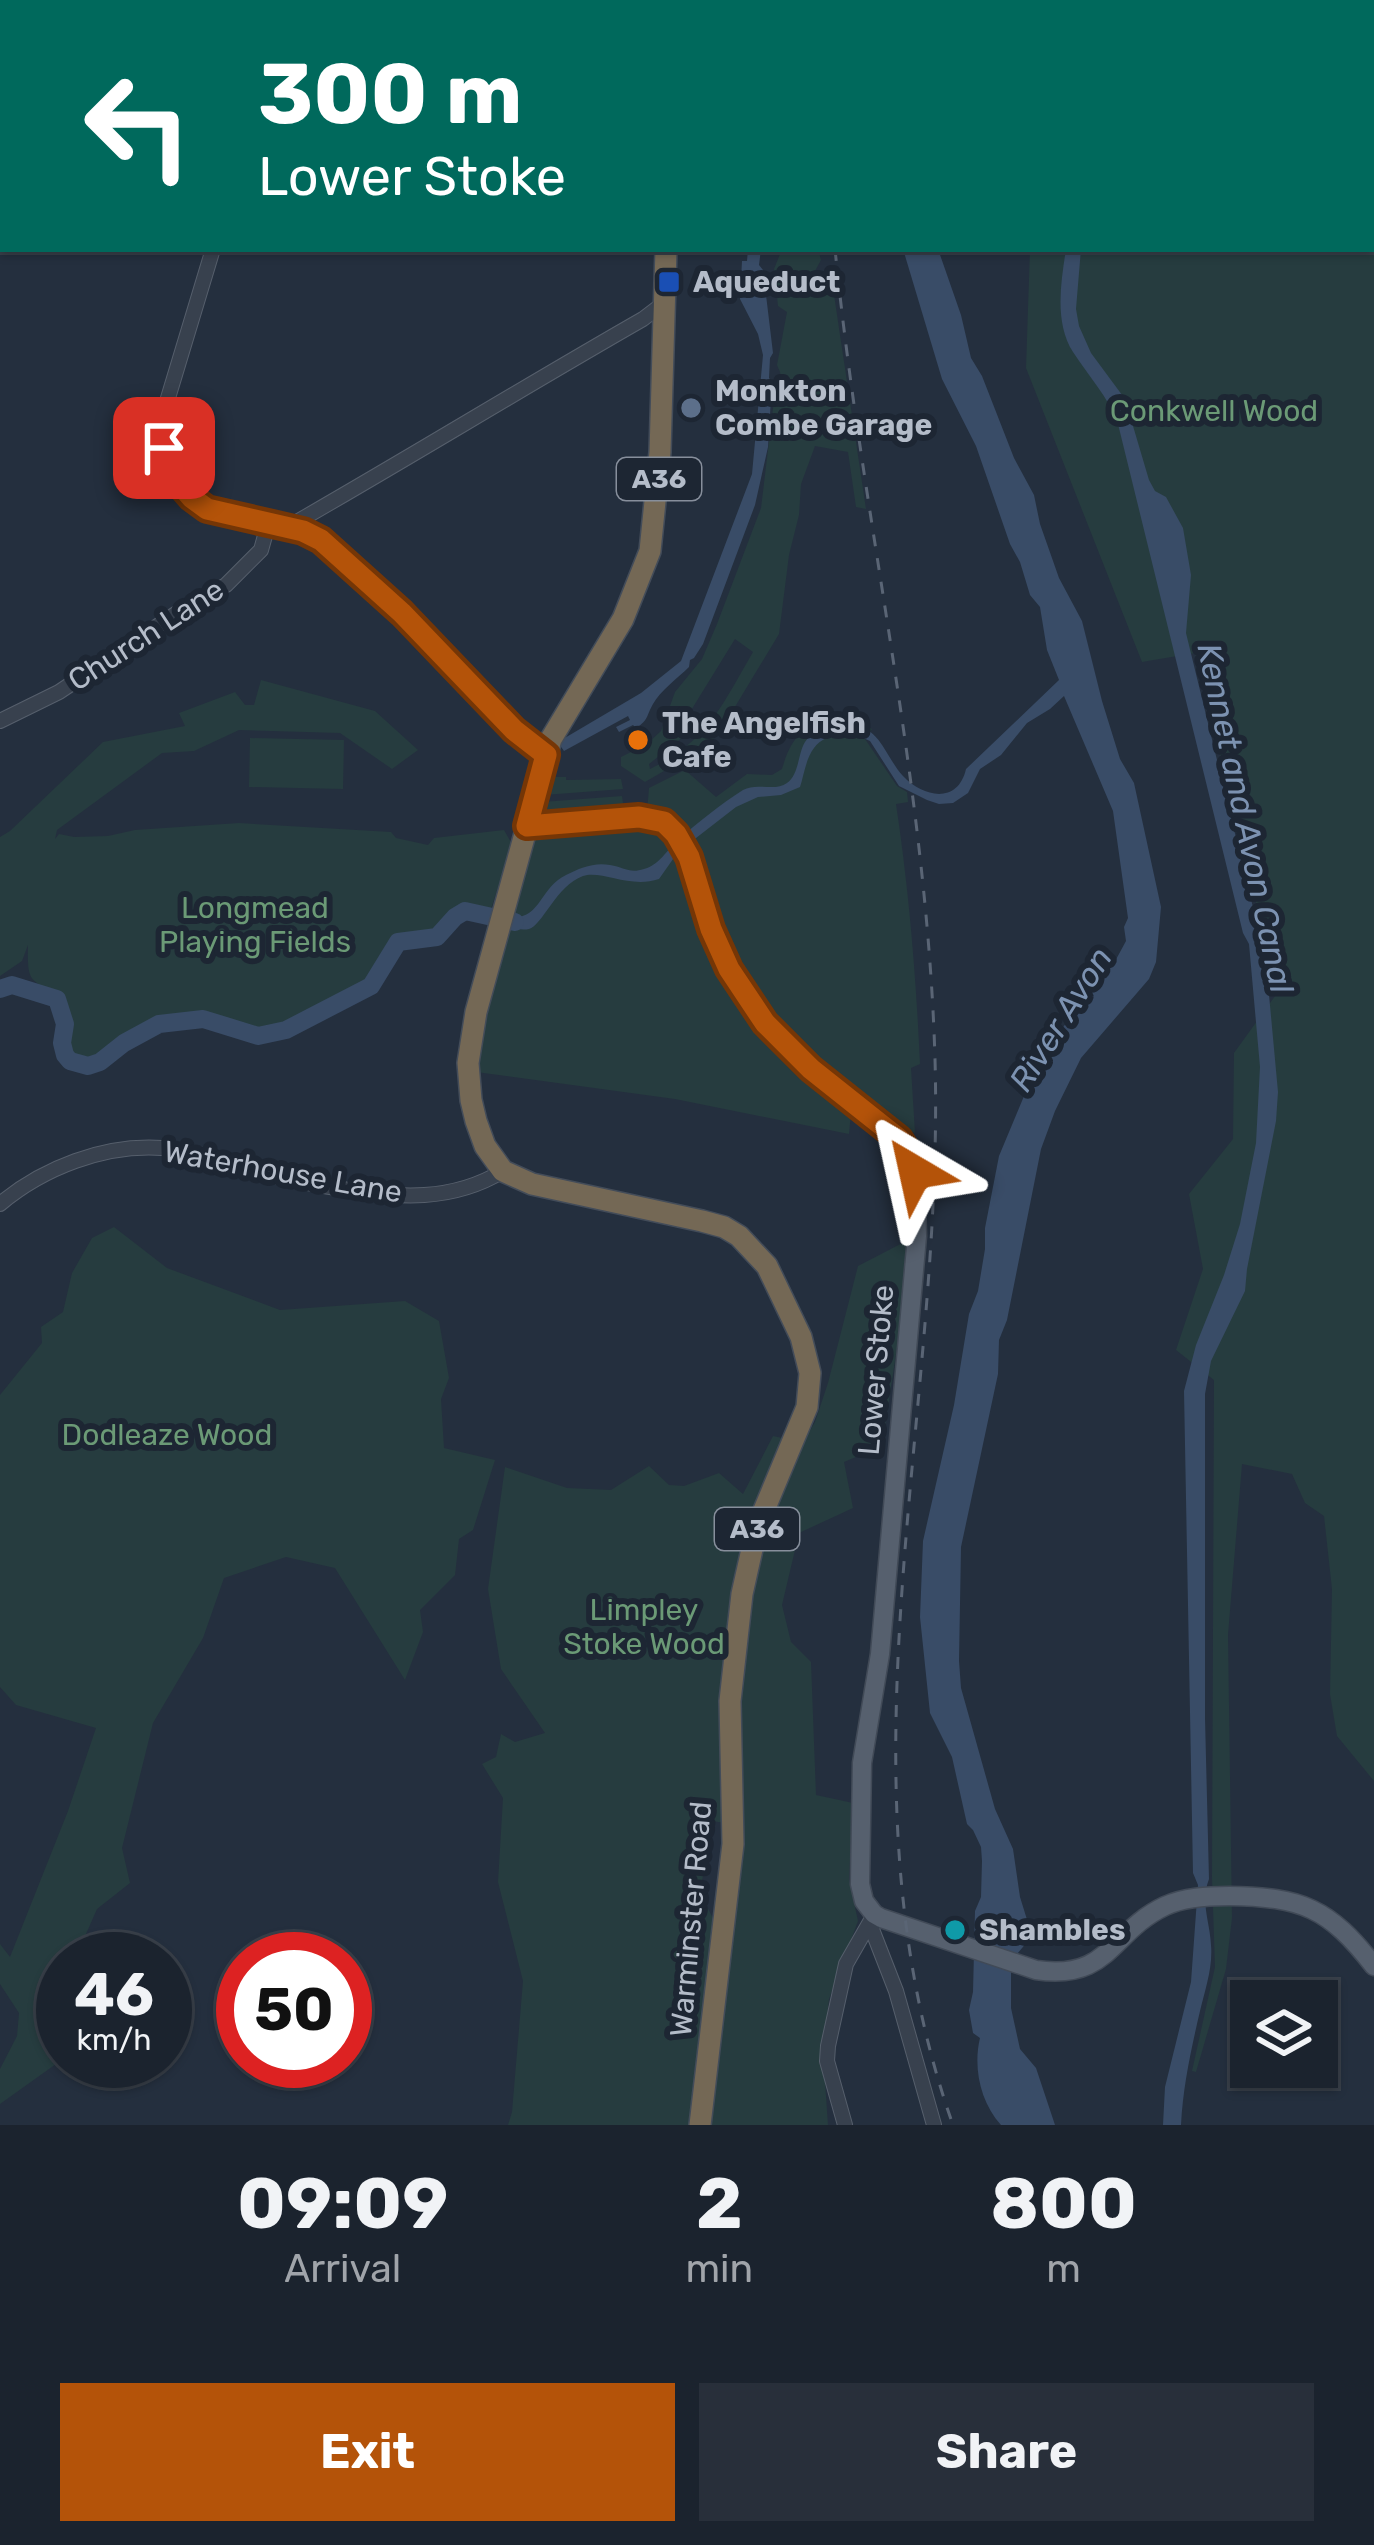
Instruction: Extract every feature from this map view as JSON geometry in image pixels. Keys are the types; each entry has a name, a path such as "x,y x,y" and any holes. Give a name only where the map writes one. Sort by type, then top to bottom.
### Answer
{"highway":[{"name":"A36","path":"503,1171 485,1146 471,1100 471,1034 544,747 623,619 650,550 660,452 666,252"},
{"name":"Warminster Road","path":"503,1171 532,1184 702,1221 739,1236 767,1266 801,1337 810,1373 807,1407 757,1527 742,1594 730,1701 734,1844 700,2125"}],"main road":[{"name":"Lower Stoke","path":"527,826 639,817 664,822 681,841 717,942 747,998 791,1052 899,1139 910,1156 917,1236 880,1654 862,1763 858,1870 864,1901 878,1919"},
{"path":"878,1919 1019,1964 1073,1972 1094,1963 1162,1907 1219,1896 1287,1900 1316,1910 1348,1934 1374,1966"}],"street":[{"path":"212,252 165,408 164,448 178,482 207,509 288,527 321,540 402,613 514,730 544,747"},
{"path":"288,527 664,303"},
{"name":"Church Lane","path":"0,722 59,692 180,610 226,585 261,550 268,525"},
{"name":"Waterhouse Lane","path":"0,1204 25,1183 92,1155 129,1149 189,1151 287,1179 392,1198 454,1191 503,1171"},
{"path":"845,2125 827,2061 828,2046 846,1964 878,1919"},
{"path":"878,1919 934,2125"}],"green space":[{"path":"781,252 819,252 821,260 809,282 833,288 866,509 856,507 848,452 815,446 801,484 779,634 707,746 645,782 621,766 621,757 661,731 675,692 702,659 761,508 775,392 782,388 777,365 787,312 778,306 774,269","holes":["735,639 753,652 700,734 650,769 649,764 688,733 682,725"]},
{"name":"Conkwell Wood","path":"1030,252 1374,252 1374,1781 1337,1736 1330,1694 1332,1589 1324,1516 1305,1503 1292,1474 1242,1464 1228,1635 1232,1918 1226,1969 1196,2072 1192,2071 1215,1967 1214,1380 1176,1350 1203,1269 1189,1194 1233,1139 1234,1053 1278,992 1195,653 1142,662 1026,368"},
{"name":"Longmead Playing Fields","path":"261,680 375,711 418,750 392,769 340,733 239,730 194,751 162,753 57,830 55,839 59,834 108,836 239,823 391,832 396,838 428,845 434,838 504,830 512,844 491,909 458,908 432,932 388,942 376,976 362,992 265,1036 206,1017 178,1017 146,1026 93,1057 78,1057 70,1046 72,1023 62,996 33,979 28,945 22,961 0,976 0,837 103,742 185,726 179,713 235,692 245,705 254,705"},
{"path":"847,714 872,729 865,739 897,786 907,792 908,802 896,804 920,1064 911,1068 915,1133 891,1123 781,1036 742,982 717,932 690,847 647,812 649,788 685,770 716,797 747,774 772,775 782,769 791,745 804,730"},
{"path":"250,738 344,740 343,789 249,787"},
{"path":"550,777 621,779 623,789 544,795"},
{"path":"622,796 624,810 548,819 539,814 542,802"},
{"path":"643,823 669,836 682,855 696,907 797,1067 851,1113 849,1134 675,1099 476,1072 476,1046 530,843 542,835"},
{"name":"Dodleaze Wood","path":"114,1227 167,1268 280,1310 405,1301 439,1321 449,1378 441,1399 444,1448 495,1460 473,1530 459,1539 455,1575 420,1610 423,1632 405,1680 335,1568 286,1557 224,1578 203,1638 153,1723 122,1848 130,1883 97,1909 87,1932 36,1932 36,2078 0,2104 0,2069 17,2036 19,2013 0,1984 0,1944 10,1957 96,1728 16,1705 0,1687 0,1395 42,1343 41,1327 63,1312 72,1273 92,1238"},
{"name":"Limpley Stoke Wood","path":"914,1237 882,1446 844,1462 853,1508 799,1533 782,1605 791,1642 811,1662 816,1795 853,1803 849,1879 858,1921 829,1999 823,2053 828,2125 508,2125 523,1981 498,1882 503,1798 482,1764 496,1757 501,1734 515,1742 545,1733 501,1669 488,1589 505,1467 567,1488 611,1490 649,1466 669,1485 684,1486 719,1473 743,1494 773,1436 787,1439 789,1466 815,1422 858,1266","holes":["712,1821 725,1823 718,1928 700,1893"]}],"water":[{"path":"748,252 761,252 773,353 768,447 755,505 703,644 689,667 660,694 636,728 633,725 619,732 616,727 630,720 628,716 564,751 559,744 563,739 641,693 681,661 752,474 763,355 740,299 742,261 747,261"},
{"path":"904,252 939,252 971,358 1034,495 1059,578 1082,621 1120,759 1134,783 1161,907 1156,962 1149,979 1081,1058 1041,1149 961,1547 961,1688 995,1809 1013,1849 1029,1926 1028,1941 1011,1969 1011,2008 1020,2049 1036,2068 1055,2125 1001,2125 980,2084 980,2038 973,2033 969,2010 975,1911 981,1897 981,1847 967,1824 952,1757 930,1713 920,1617 923,1541 969,1314 978,1291 999,1156 1040,1058 1113,965 1126,941 1128,918 1113,811 1064,696 1027,723 1001,755 980,769 968,793 953,803 939,804 899,786 870,741 833,736 811,752 800,787 736,807 678,852 659,879 638,882 583,876 565,888 529,929 500,925 503,916 525,915 557,881 582,868 604,864 634,871 654,865 693,827 743,790 787,783 805,742 827,727 862,727 911,783 930,793 948,792 1059,680 1047,650 1040,607 1030,595 976,446 942,379"},
{"path":"1066,252 1081,252 1079,326 1091,353 1125,399 1149,480 1166,497 1183,528 1191,575 1186,633 1260,936 1257,943 1266,962 1278,1092 1245,1291 1211,1361 1205,1394 1209,1879 1205,1904 1211,1953 1181,2125 1163,2125 1165,2087 1191,1982 1198,1885 1193,1873 1184,1391 1240,1224 1256,1143 1260,1067 1249,944 1118,424 1067,340 1062,275"}],"waterway":[{"path":"0,989 12,985 57,999 65,1024 65,1055 88,1066 159,1024 203,1019 258,1036 286,1030 371,986 398,942 437,937 465,911 515,922"}],"railway":[{"path":"835,252 907,754 930,957 934,1193 896,1729 900,1862 917,1994 953,2125"}],"place":[{"name":"Aqueduct","path":"669,282"},
{"name":"Monkton Combe Garage","path":"691,408"},
{"name":"The Angelfish Cafe","path":"638,740"},
{"name":"Shambles","path":"955,1930"}],"route":[{"path":"164,448 178,482 207,509 303,531 321,540 402,613 514,730 546,755 527,826 639,817 670,826 689,857 711,929 747,998 791,1052 899,1139 915,1172"}],"water label":[{"name":"Kennet and Avon Canal","path":"1246,818"},
{"name":"River Avon","path":"1060,1019"}]}
